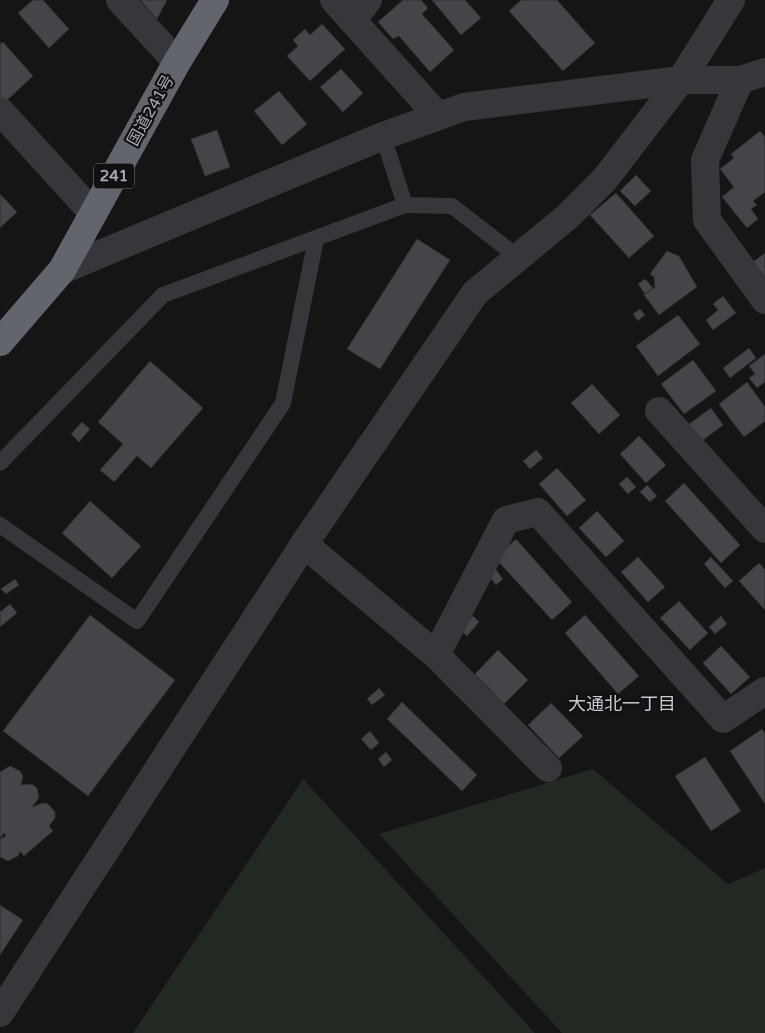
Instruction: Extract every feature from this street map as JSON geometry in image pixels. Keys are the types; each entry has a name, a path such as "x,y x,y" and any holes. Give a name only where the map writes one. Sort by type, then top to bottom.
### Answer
{"highway":[{"name":"国道241号","path":"0,342 62,270 176,62 215,0"}],"street":[{"path":"120,0 176,62"},
{"path":"334,0 360,10 438,116"},
{"path":"0,1013 304,544 474,293 567,217 605,179 681,80 731,0"},
{"path":"62,270 383,136 464,107 681,80 740,80 765,72"},
{"path":"740,80 705,160 707,220 765,300"},
{"path":"0,111 93,213"},
{"path":"659,411 765,529"},
{"path":"436,655 506,520 538,512 723,719 765,692"},
{"path":"304,544 436,655 548,768"}],"lane":[{"path":"383,136 405,205"},
{"path":"0,463 163,295 405,205 452,206 519,258"},
{"path":"0,525 137,621 283,403 316,239"}],"shaded area":[{"path":"593,769 728,884 765,868 765,1033 562,1033 379,834"},
{"path":"303,779 535,1033 133,1033"}],"building":[{"path":"33,0 43,0 69,29 49,48 18,13"},
{"path":"140,0 167,0 157,19"},
{"path":"403,0 421,0 428,8 422,14 454,50 430,72 399,36 393,39 378,22"},
{"path":"432,0 465,0 481,18 461,35"},
{"path":"521,0 557,0 595,43 563,71 509,11"},
{"path":"322,24 345,49 310,81 287,56 298,46 293,40 305,29 310,35"},
{"path":"3,42 33,76 4,103 0,99 0,44"},
{"path":"341,69 363,93 343,112 320,87"},
{"path":"279,91 307,124 282,145 254,111"},
{"path":"217,130 230,167 205,176 191,139"},
{"path":"760,131 765,137 765,192 753,201 757,205 751,209 758,219 747,228 722,197 734,187 720,169 734,158 731,154"},
{"path":"636,175 651,191 635,206 620,191"},
{"path":"616,193 654,236 629,258 590,215"},
{"path":"0,194 17,212 0,228"},
{"path":"417,239 450,260 380,369 347,349"},
{"path":"667,251 679,256 697,287 659,315 644,295 655,287 654,277 650,274"},
{"path":"765,253 765,280 749,265"},
{"path":"645,279 653,288 645,294 638,284"},
{"path":"723,296 736,313 713,330 706,320 718,310 713,304"},
{"path":"640,309 645,315 638,321 633,314"},
{"path":"678,315 700,344 658,376 636,346"},
{"path":"749,348 756,358 730,378 723,368"},
{"path":"765,354 765,382 757,388 749,378 755,374 749,366"},
{"path":"693,360 716,391 684,414 661,384"},
{"path":"150,361 203,408 151,468 137,456 114,482 100,470 123,444 98,422"},
{"path":"747,382 765,407 765,421 744,437 719,404"},
{"path":"592,384 620,415 599,434 571,403"},
{"path":"711,408 723,425 698,444 685,427"},
{"path":"82,422 90,429 79,442 71,434"},
{"path":"639,436 666,465 646,483 620,454"},
{"path":"536,450 543,458 530,469 523,461"},
{"path":"557,468 586,500 567,516 539,484"},
{"path":"627,477 636,487 628,494 619,484"},
{"path":"684,483 740,545 721,563 665,501"},
{"path":"647,485 657,496 650,502 640,492"},
{"path":"90,501 141,546 112,578 62,533"},
{"path":"597,511 624,541 606,557 579,528"},
{"path":"516,539 572,602 552,620 495,558"},
{"path":"638,557 665,587 648,602 621,572"},
{"path":"711,557 733,581 725,588 704,564"},
{"path":"491,563 503,579 496,585 483,569"},
{"path":"759,563 765,570 765,610 739,581"},
{"path":"15,579 19,585 6,594 1,589"},
{"path":"679,601 708,633 690,650 660,618"},
{"path":"10,604 17,613 0,627 0,612"},
{"path":"90,615 175,680 88,796 3,731"},
{"path":"585,615 639,676 618,694 565,633"},
{"path":"473,616 479,622 467,636 460,630"},
{"path":"721,616 727,624 715,634 709,627"},
{"path":"721,646 750,677 731,694 703,663"},
{"path":"498,650 528,680 504,704 475,674"},
{"path":"379,688 385,695 372,705 367,699"},
{"path":"402,702 477,775 462,791 387,719"},
{"path":"551,703 583,736 559,758 528,725"},
{"path":"762,729 765,734 765,804 730,751"},
{"path":"370,731 379,743 371,750 361,739"},
{"path":"386,752 392,760 384,767 378,759"},
{"path":"705,757 741,811 711,831 675,776"},
{"path":"10,766 20,771 23,776 21,785 32,784 37,788 39,798 32,807 43,803 48,804 55,812 55,818 49,826 53,831 24,856 20,851 18,856 8,861 0,857 0,839 6,836 4,833 0,838 0,772"},
{"path":"0,905 23,920 0,955"}],"district":[{"name":"大通北一丁目","path":"622,704"}]}
